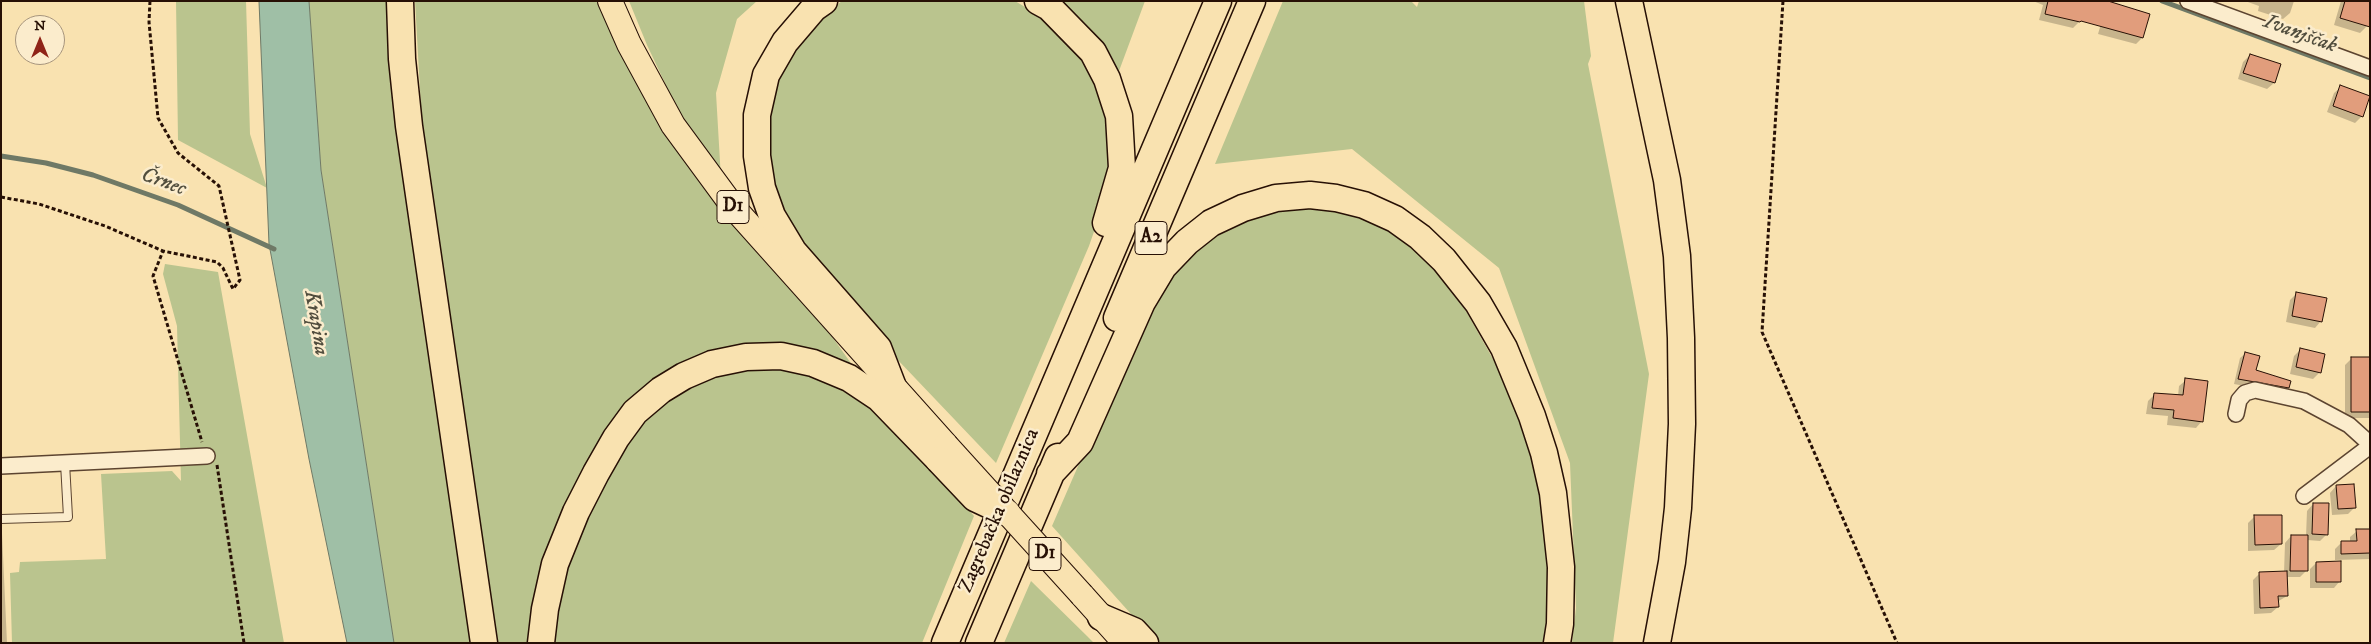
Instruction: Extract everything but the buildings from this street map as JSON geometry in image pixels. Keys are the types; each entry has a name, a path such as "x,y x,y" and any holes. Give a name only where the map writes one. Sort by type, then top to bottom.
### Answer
{"highway":[{"path":"400,1 402,59 409,126 484,643"},
{"path":"824,1 814,8 785,42 766,75 757,116 757,156 762,188 772,216 793,251 878,348 892,387"},
{"path":"1038,1 1049,7 1093,52 1108,79 1119,116 1122,146 1122,168 1110,212 1062,327 1056,379"},
{"name":"A2","path":"1056,379 1218,1"},
{"name":"A2","path":"1050,474 1252,1"},
{"path":"1629,1 1666,180 1677,256 1682,338 1682,424 1678,508 1672,562 1657,643"},
{"path":"1050,474 1080,442 1142,302 1163,267 1187,242 1212,223 1243,208 1276,198 1310,196 1336,198 1364,205 1395,219 1420,237 1444,260 1478,303 1508,357 1532,416 1544,453 1553,493 1561,568 1560,624 1557,643"},
{"path":"541,643 545,609 555,564 576,512 616,438 634,412 661,390 684,376 712,364 746,357 781,356 813,364 849,378 879,398 943,452 975,498 1007,513"},
{"name":"Zagrebačka obilaznica","path":"945,643 1056,379"},
{"name":"Zagrebačka obilaznica","path":"980,642 1050,474"},
{"path":"929,643 940,626 958,611"},
{"path":"1101,617 1134,631 1144,643"}],"main road":[{"name":"D1","path":"610,1 648,81 674,125 703,167 760,239 892,387 943,452"},
{"name":"D1","path":"1007,513 1101,617"},
{"path":"1101,617 1125,643"}],"street":[{"path":"2188,1 2370,68"},
{"path":"2236,414 2239,400 2245,393 2254,390 2304,401 2349,424 2370,445 2304,496"},
{"path":"1,466 206,456"}],"lane":[{"path":"1,519 68,517 65,463"}],"path":[{"path":"1,197 38,204 105,226 163,251 217,262 223,268 233,289 240,280 219,186 178,153 158,118 149,22 150,1"},
{"path":"1783,1 1762,332 1897,643"},
{"path":"163,251 153,276 206,456 219,466 244,643"}],"shaded area":[{"path":"176,1 246,1 250,134 267,188 178,140"},
{"path":"309,1 388,1 472,643 394,643 321,170"},
{"path":"415,1 598,1 608,27 663,132 700,183 757,253 831,335 855,369 750,346 617,421 581,472 562,516 530,643 494,643 423,144"},
{"path":"629,1 757,1 737,19 716,93 721,179 686,128 647,45"},
{"path":"842,1 1015,1 1040,16 1066,39 1084,63 1102,97 1112,131 1112,168 1106,197 1089,246 996,463 875,336 790,228 776,194 767,157 767,118 775,80 789,53 815,22"},
{"path":"1061,1 1145,1 1119,71"},
{"path":"1283,1 1411,1 1417,7 1419,1 1584,1 1591,56 1588,64 1649,374 1613,643 1572,643 1576,608 1570,463 1499,268 1352,149 1215,164"},
{"path":"1305,206 1351,213 1394,233 1433,267 1466,311 1507,384 1536,464 1548,532 1551,612 1547,643 1157,643 1052,526 1148,305 1171,275 1199,245 1228,227 1262,212"},
{"path":"165,264 218,272 284,643 12,643 10,573 19,572 20,562 106,559 101,474 172,471 181,481 177,326 163,274"},
{"path":"761,368 798,369 831,382 873,406 920,452 974,516 922,643 551,643 559,594 590,506 634,431 655,409 682,389 717,373"},
{"path":"1031,581 1087,636 1094,643 1004,643"}],"water":[{"name":"Krapina","path":"259,1 309,1 321,170 394,643 347,643 309,459 269,244"}],"waterway":[{"name":"Ivanjščak","path":"2162,1 2370,78"},
{"name":"Črnec","path":"1,156 46,163 93,175 178,205 274,249"}]}
